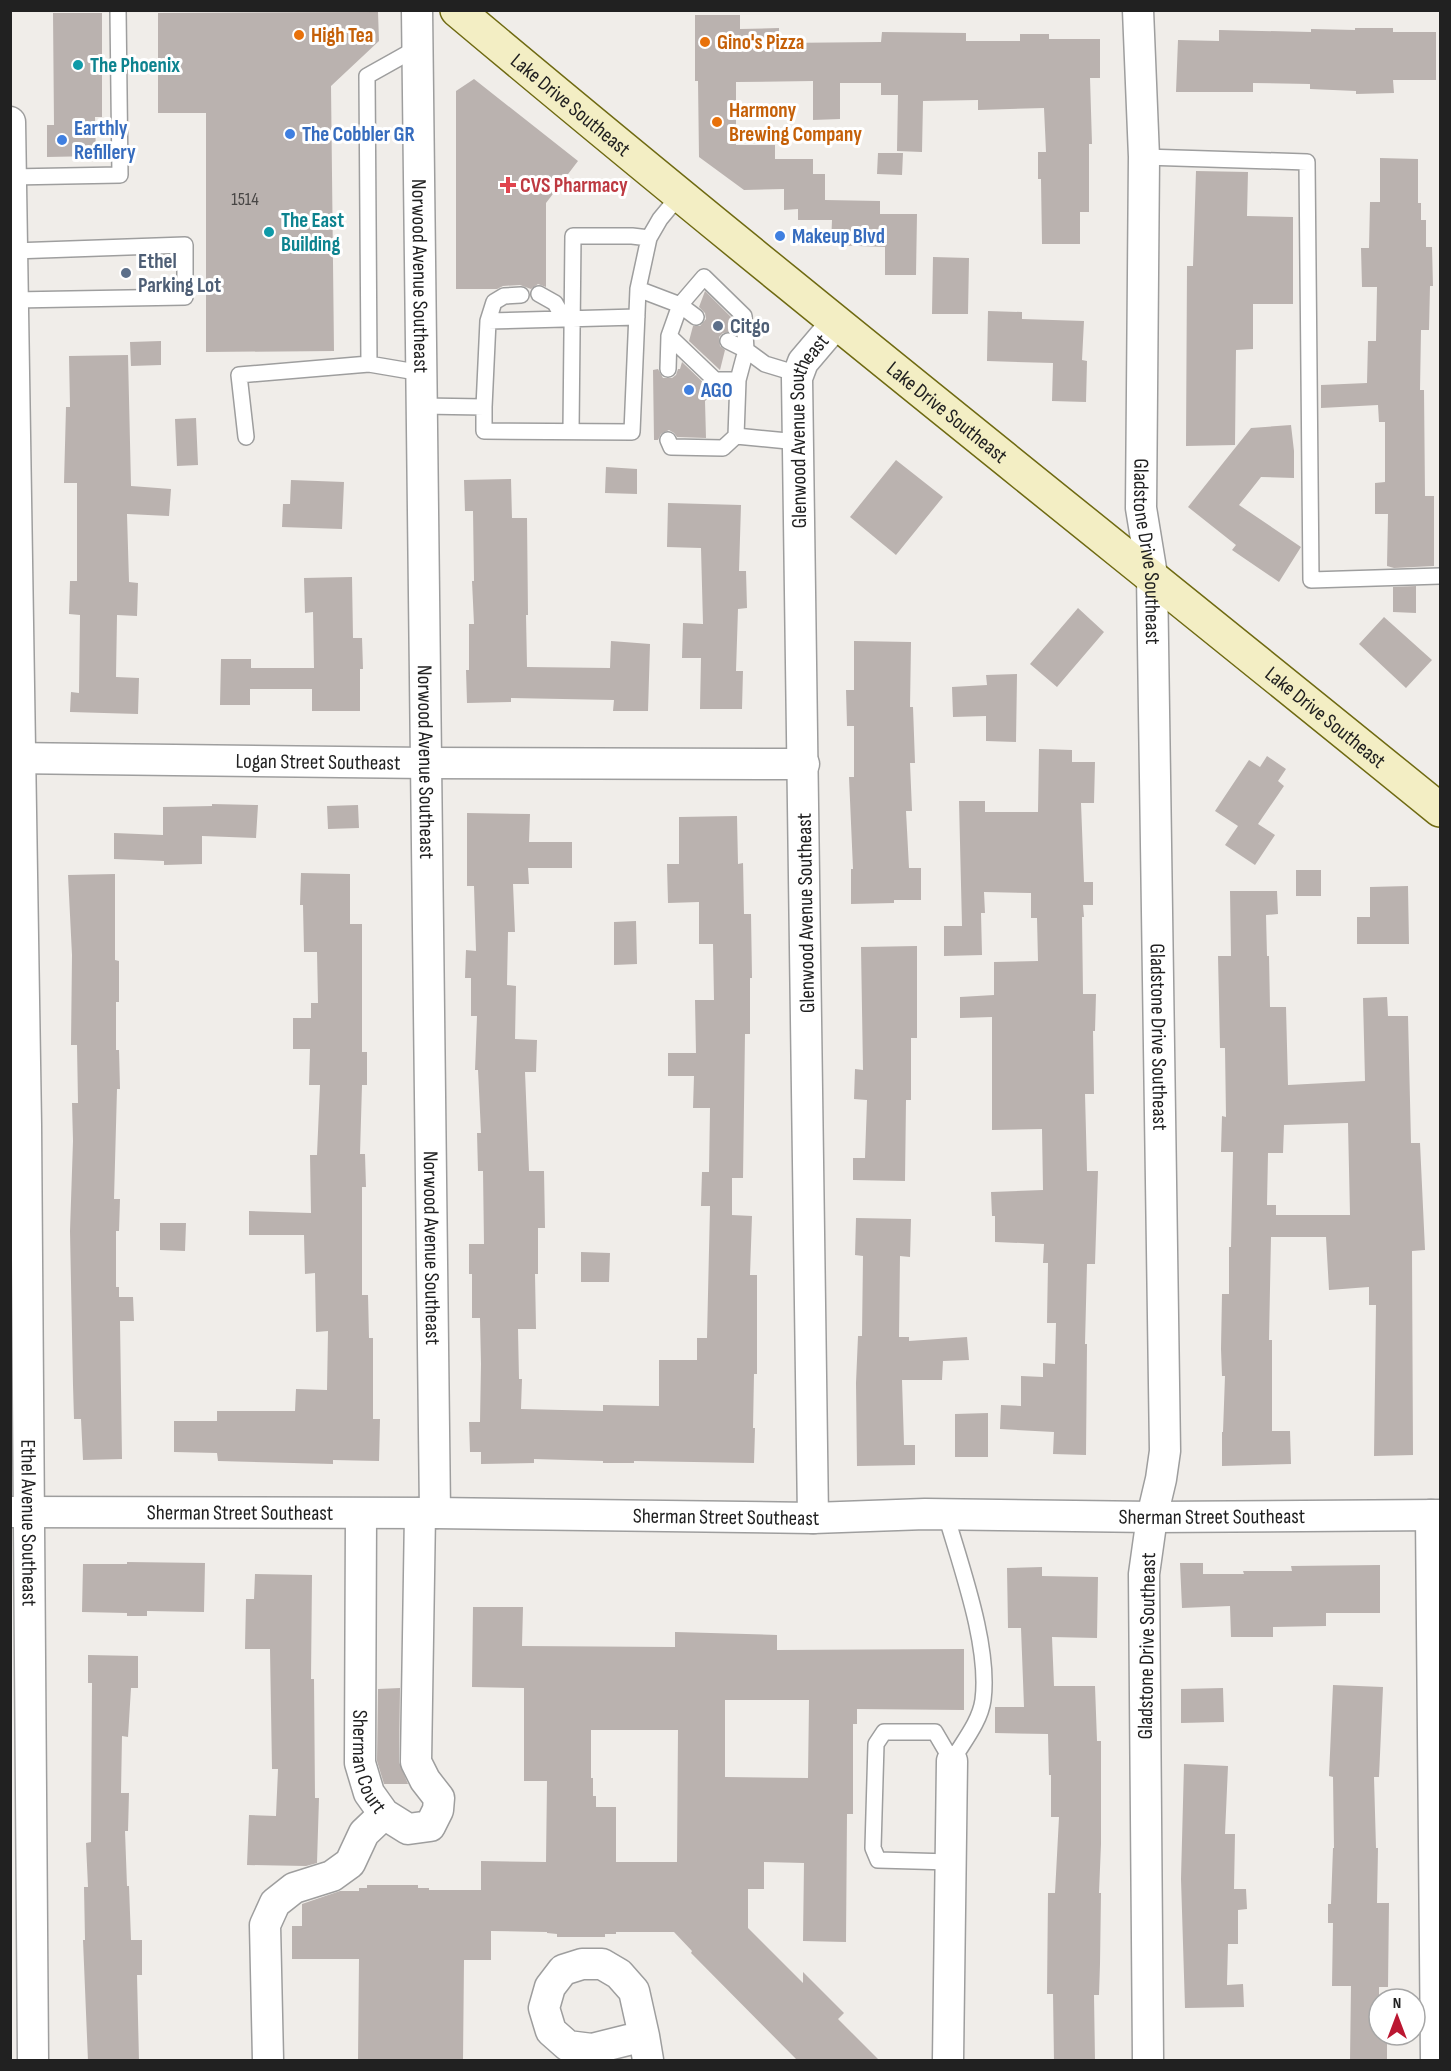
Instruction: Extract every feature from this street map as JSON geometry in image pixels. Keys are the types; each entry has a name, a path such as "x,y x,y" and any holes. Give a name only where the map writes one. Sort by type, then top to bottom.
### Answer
{"main road":[{"name":"Lake Drive Southeast","path":"457,10 679,196 1152,575 1440,810"}],"street":[{"name":"Norwood Avenue Southeast","path":"417,10 427,763 428,1513"},
{"name":"Gladstone Drive Southeast","path":"1138,10 1144,157 1142,508 1152,575 1165,1451 1144,1574 1148,2061"},
{"name":"Ethel Avenue Southeast","path":"10,122 14,300 21,1893 33,2061"},
{"name":"Glenwood Avenue Southeast","path":"813,1518 798,374 802,362 837,322"},
{"name":"Logan Street Southeast","path":"16,758 427,763 804,764"},
{"name":"Sherman Street Southeast","path":"20,1512 428,1513 813,1518 946,1515 1152,1517 1436,1515"},
{"name":"Sherman Court","path":"361,1514 360,1763 369,1792 384,1814 408,1829 430,1826 438,1809 439,1798 425,1780 416,1762 428,1513"},
{"path":"1436,1515 1436,2061"},
{"path":"948,2061 952,1761"},
{"path":"268,2061 265,1925 275,1903 294,1888 332,1876 350,1863 364,1833 384,1814"}],"lane":[{"path":"12,177 120,176 118,10"},
{"path":"369,364 367,75 417,48"},
{"path":"1144,157 1307,162 1311,580 1440,576"},
{"path":"521,295 504,296 494,302 488,321 484,431 632,432 638,290 649,238 660,219 679,196"},
{"path":"571,431 568,319 573,236 649,238"},
{"path":"13,251 185,245 184,297 14,300"},
{"path":"668,369 669,336 680,305 704,277 744,316 746,350 738,380 736,436 723,448 671,447 668,440"},
{"path":"638,290 680,305 696,316"},
{"path":"539,294 555,303 568,319"},
{"path":"488,321 637,316"},
{"path":"669,336 715,380 738,380"},
{"path":"728,341 746,350 765,364 798,374"},
{"path":"246,437 239,375 369,364 422,373"},
{"path":"422,406 484,407"},
{"path":"736,436 798,442"},
{"path":"946,1515 974,1614 983,1665 983,1700 977,1719 952,1761 935,1732 884,1732 876,1744 873,1848 878,1860 951,1862"}],"building":[{"name":"The East Building","path":"378,12 379,41 331,86 334,351 206,352 206,113 158,113 158,13"},
{"name":"The Phoenix","path":"53,13 102,13 102,117 95,117 96,156 47,157 47,125 54,125"},
{"path":"695,15 740,15 740,29 779,28 779,43 881,42 882,32 966,33 966,41 1020,41 1020,34 1049,34 1049,39 1100,39 1100,78 1090,78 1092,144 1089,144 1089,212 1080,212 1080,244 1042,244 1041,179 1038,179 1038,152 1046,152 1044,108 978,110 978,100 923,101 922,152 897,151 898,95 881,95 881,83 840,83 840,119 813,120 813,81 736,82 736,145 775,145 775,159 813,159 813,174 825,174 825,200 880,201 880,214 917,214 916,275 885,275 885,247 831,245 832,220 798,220 798,209 784,210 784,189 744,190 699,157 698,81 695,81"},
{"path":"1355,28 1393,28 1393,32 1436,32 1436,80 1393,80 1394,93 1356,94 1356,91 1310,89 1310,84 1253,83 1253,92 1176,92 1178,40 1219,41 1219,30 1311,32 1311,29 1355,30"},
{"name":"CVS Pharmacy","path":"474,79 578,161 546,203 546,287 538,284 531,289 520,285 503,286 497,289 456,289 456,91"},
{"path":"878,153 903,153 902,175 877,174"},
{"path":"1380,158 1418,159 1418,203 1421,203 1421,220 1426,220 1426,247 1432,247 1433,286 1430,286 1429,330 1421,330 1420,390 1424,390 1425,496 1434,496 1434,566 1394,568 1387,566 1388,514 1375,514 1375,483 1385,482 1385,422 1379,422 1378,405 1321,408 1321,385 1367,383 1368,341 1376,341 1377,287 1362,287 1361,248 1369,248 1370,202 1380,202"},
{"path":"1196,171 1248,172 1247,216 1293,217 1293,304 1253,304 1253,349 1236,350 1235,445 1186,446 1187,266 1193,266"},
{"path":"933,257 969,258 968,314 932,314"},
{"path":"705,291 734,320 730,332 723,333 719,337 720,346 725,350 720,370 689,341 693,326 700,326 706,319 705,313 699,307"},
{"path":"988,311 1022,312 1022,319 1084,321 1082,360 1087,361 1086,402 1052,401 1053,363 987,361"},
{"path":"161,341 161,365 131,366 130,342"},
{"path":"128,355 131,486 171,489 169,516 127,514 129,582 138,583 137,616 117,615 116,677 139,678 138,714 70,712 71,692 79,693 80,615 69,614 70,581 77,581 77,483 64,483 66,407 70,407 69,356"},
{"path":"682,362 714,390 705,401 706,438 677,437 669,430 661,434 658,440 654,440 653,370 658,369 663,378 672,378 680,369"},
{"path":"196,418 198,465 177,466 175,419"},
{"path":"1291,425 1294,478 1261,477 1239,505 1301,547 1279,582 1232,550 1236,545 1188,507 1251,428"},
{"path":"896,460 943,497 896,555 850,517"},
{"path":"606,467 637,469 637,494 605,493"},
{"path":"511,479 512,518 527,518 527,667 610,668 611,641 650,644 648,711 613,711 614,700 511,698 511,702 467,703 466,670 469,670 469,624 474,624 472,581 474,581 473,511 465,511 464,480"},
{"path":"291,480 344,482 342,529 282,527 283,504 290,504"},
{"path":"668,503 741,505 739,571 746,571 747,608 738,609 736,671 743,671 742,709 700,709 701,658 682,658 683,623 703,624 701,548 667,547"},
{"path":"352,577 353,638 362,638 363,669 360,669 360,711 312,711 312,689 250,689 250,705 220,705 221,659 251,659 251,668 314,668 313,612 305,613 304,578"},
{"path":"1416,586 1416,613 1393,612 1393,587"},
{"path":"1078,608 1104,632 1057,687 1030,664"},
{"path":"1384,617 1432,660 1406,688 1359,644"},
{"path":"854,641 911,642 910,707 913,707 915,763 910,763 912,811 906,811 909,868 921,868 921,900 851,904 851,869 853,869 849,777 854,777 854,726 847,726 846,690 854,690"},
{"path":"1017,674 1016,742 986,741 986,716 953,717 952,687 987,685 986,675"},
{"path":"1039,749 1072,750 1072,762 1095,762 1094,803 1081,803 1084,882 1093,882 1093,905 1083,905 1083,994 1096,994 1095,1031 1093,1031 1094,1094 1085,1094 1087,1171 1098,1171 1095,1264 1087,1264 1086,1455 1053,1454 1054,1432 1000,1429 1001,1405 1021,1406 1021,1376 1043,1377 1043,1363 1055,1364 1056,1323 1047,1323 1048,1263 1043,1263 1044,1244 995,1242 995,1216 992,1216 991,1192 1043,1190 1042,1129 992,1130 992,1017 960,1018 960,997 994,995 994,962 1038,961 1037,918 1031,918 1031,893 984,892 985,913 981,913 982,955 944,956 944,926 962,926 959,801 985,801 985,812 1038,812"},
{"path":"1267,756 1286,769 1278,781 1284,786 1258,824 1275,835 1255,865 1225,845 1238,826 1215,811 1249,760 1260,767"},
{"path":"212,804 258,805 256,838 202,836 202,864 164,865 164,861 114,859 114,833 163,835 163,807 212,806"},
{"path":"358,805 359,828 328,829 327,806"},
{"path":"467,813 530,814 529,842 572,842 572,868 528,868 529,884 513,884 515,932 508,932 507,985 516,986 515,1039 537,1040 536,1072 525,1072 529,1171 544,1171 545,1228 538,1228 538,1274 535,1274 536,1329 518,1329 519,1379 522,1379 521,1409 603,1411 603,1405 659,1406 659,1360 697,1360 697,1338 707,1338 710,1206 701,1206 702,1172 709,1172 710,1108 693,1108 694,1076 668,1076 668,1053 696,1053 695,1000 714,1000 713,944 699,944 699,902 668,903 667,864 679,864 679,817 737,816 738,864 743,863 744,914 751,914 752,978 750,978 750,1034 745,1034 743,1178 732,1178 732,1215 752,1216 750,1275 757,1275 754,1463 634,1461 634,1463 603,1463 603,1461 534,1459 534,1463 481,1464 481,1452 470,1452 469,1422 480,1422 481,1364 480,1318 472,1318 469,1244 484,1244 483,1171 478,1171 477,1133 481,1133 478,1070 475,1070 477,1016 471,1016 471,978 465,978 466,950 476,951 474,886 467,886"},
{"path":"1296,870 1321,870 1321,896 1296,896"},
{"path":"301,873 350,874 350,924 362,924 362,1052 367,1052 367,1085 362,1085 360,1154 365,1154 366,1187 362,1187 362,1295 368,1295 369,1338 373,1338 373,1419 380,1419 379,1461 333,1460 333,1464 218,1461 217,1453 174,1452 174,1421 217,1421 217,1411 295,1411 296,1389 327,1390 328,1331 316,1332 315,1273 305,1274 304,1235 249,1235 249,1211 311,1213 310,1155 317,1155 320,1085 309,1085 310,1049 293,1049 293,1018 311,1018 311,1003 318,1003 317,952 304,952 303,905 300,905"},
{"path":"115,874 115,960 119,961 116,1050 119,1050 120,1089 117,1089 114,1199 120,1199 119,1231 116,1231 116,1287 119,1287 119,1297 133,1297 134,1321 120,1321 122,1459 83,1460 81,1419 74,1419 73,1385 70,1231 72,1103 78,1103 77,1045 71,1045 72,955 68,875"},
{"path":"1408,886 1409,944 1357,944 1357,917 1370,917 1370,887"},
{"path":"1230,891 1277,891 1278,914 1266,915 1267,956 1269,956 1270,1007 1286,1007 1288,1085 1365,1081 1363,998 1387,997 1388,1016 1408,1016 1411,1143 1420,1143 1425,1250 1412,1251 1413,1455 1374,1456 1376,1305 1369,1305 1369,1287 1329,1290 1326,1237 1271,1237 1269,1340 1272,1340 1272,1431 1290,1431 1291,1464 1222,1466 1225,1376 1222,1376 1221,1349 1222,1294 1229,1294 1233,1152 1221,1152 1222,1116 1226,1117 1225,1048 1220,1048 1218,956 1231,956","holes":["1348,1123 1350,1215 1276,1215 1276,1205 1267,1205 1268,1153 1283,1153 1284,1125"]},
{"path":"636,921 637,964 614,965 614,922"},
{"path":"917,946 917,1038 911,1038 911,1100 906,1100 905,1181 853,1180 853,1158 865,1158 867,1100 854,1099 855,1069 863,1070 861,947"},
{"path":"856,1218 911,1219 910,1257 900,1256 899,1337 909,1337 909,1341 967,1337 969,1360 943,1361 942,1380 902,1380 904,1445 915,1445 915,1465 857,1466 856,1383 858,1336 862,1336 863,1256 855,1255"},
{"path":"160,1223 186,1223 185,1251 160,1250"},
{"path":"581,1252 610,1253 609,1282 581,1282"},
{"path":"988,1413 988,1457 955,1457 955,1414"},
{"path":"127,1562 205,1563 204,1612 147,1611 147,1616 127,1616 127,1613 82,1612 83,1564 127,1564"},
{"path":"1180,1563 1203,1563 1203,1574 1292,1571 1291,1566 1380,1565 1380,1613 1326,1613 1326,1626 1273,1627 1273,1637 1231,1637 1230,1606 1182,1608"},
{"path":"1042,1567 1042,1576 1098,1577 1097,1638 1052,1637 1054,1686 1095,1686 1097,1741 1101,1741 1100,1964 1099,1995 1094,1995 1095,2061 1054,2061 1053,1994 1047,1994 1048,1893 1055,1893 1059,1817 1051,1817 1048,1734 995,1733 995,1707 1024,1707 1021,1628 1008,1628 1007,1568"},
{"path":"255,1574 312,1575 311,1679 314,1679 315,1798 319,1798 317,1863 306,1866 247,1865 249,1815 276,1816 278,1769 272,1769 270,1649 245,1649 246,1599 254,1599"},
{"path":"473,1607 523,1607 522,1646 675,1647 675,1632 777,1635 777,1650 964,1649 964,1710 857,1709 857,1724 853,1724 853,1814 847,1814 846,1942 803,1941 804,1863 764,1862 764,1889 748,1889 748,1928 803,1983 803,1972 844,2013 838,2019 880,2061 798,2061 691,1953 692,1951 674,1932 616,1932 616,1934 605,1934 605,1937 557,1937 557,1934 547,1932 491,1931 491,1960 464,1960 463,2061 358,2061 359,1959 292,1959 292,1926 302,1926 302,1904 340,1891 359,1891 359,1888 367,1888 367,1885 418,1885 418,1888 429,1888 429,1890 481,1890 481,1861 546,1862 547,1781 524,1781 524,1688 472,1687","holes":["725,1700 809,1700 808,1778 725,1777","591,1730 678,1730 677,1862 616,1862 616,1807 596,1807 596,1796 593,1796"]},
{"path":"88,1655 138,1656 138,1688 131,1688 128,1737 122,1736 121,1793 129,1793 128,1831 125,1831 131,1940 142,1940 142,1975 137,1975 139,2061 88,2061 83,1940 85,1940 84,1887 88,1887 86,1843 91,1842 92,1683 88,1683"},
{"path":"1333,1685 1383,1687 1379,1777 1374,1777 1376,1848 1378,1848 1377,1903 1389,1903 1388,1987 1367,1987 1367,2047 1387,2047 1387,2061 1350,2061 1351,1986 1332,1986 1333,1923 1328,1923 1328,1904 1331,1904 1334,1848 1333,1777 1329,1776"},
{"path":"400,1688 399,1762 408,1784 384,1784 377,1761 378,1689"},
{"path":"1223,1688 1224,1722 1181,1723 1181,1689"},
{"path":"1184,1764 1228,1766 1225,1834 1235,1834 1234,1889 1246,1889 1247,1909 1238,1910 1238,1944 1228,1944 1227,1985 1243,1984 1244,2007 1185,2008 1181,1879"}],"place":[{"name":"High Tea","path":"299,35"},
{"name":"Gino's Pizza","path":"705,42"},
{"name":"The Phoenix","path":"78,65"},
{"name":"Harmony Brewing Company","path":"717,122"},
{"name":"The Cobbler GR","path":"290,134"},
{"name":"Earthly Refillery","path":"62,140"},
{"name":"CVS Pharmacy","path":"508,185"},
{"name":"The East Building","path":"269,232"},
{"name":"Makeup Blvd","path":"780,236"},
{"name":"Ethel Parking Lot","path":"126,273"},
{"name":"Citgo","path":"718,326"},
{"name":"AGO","path":"689,390"}]}
